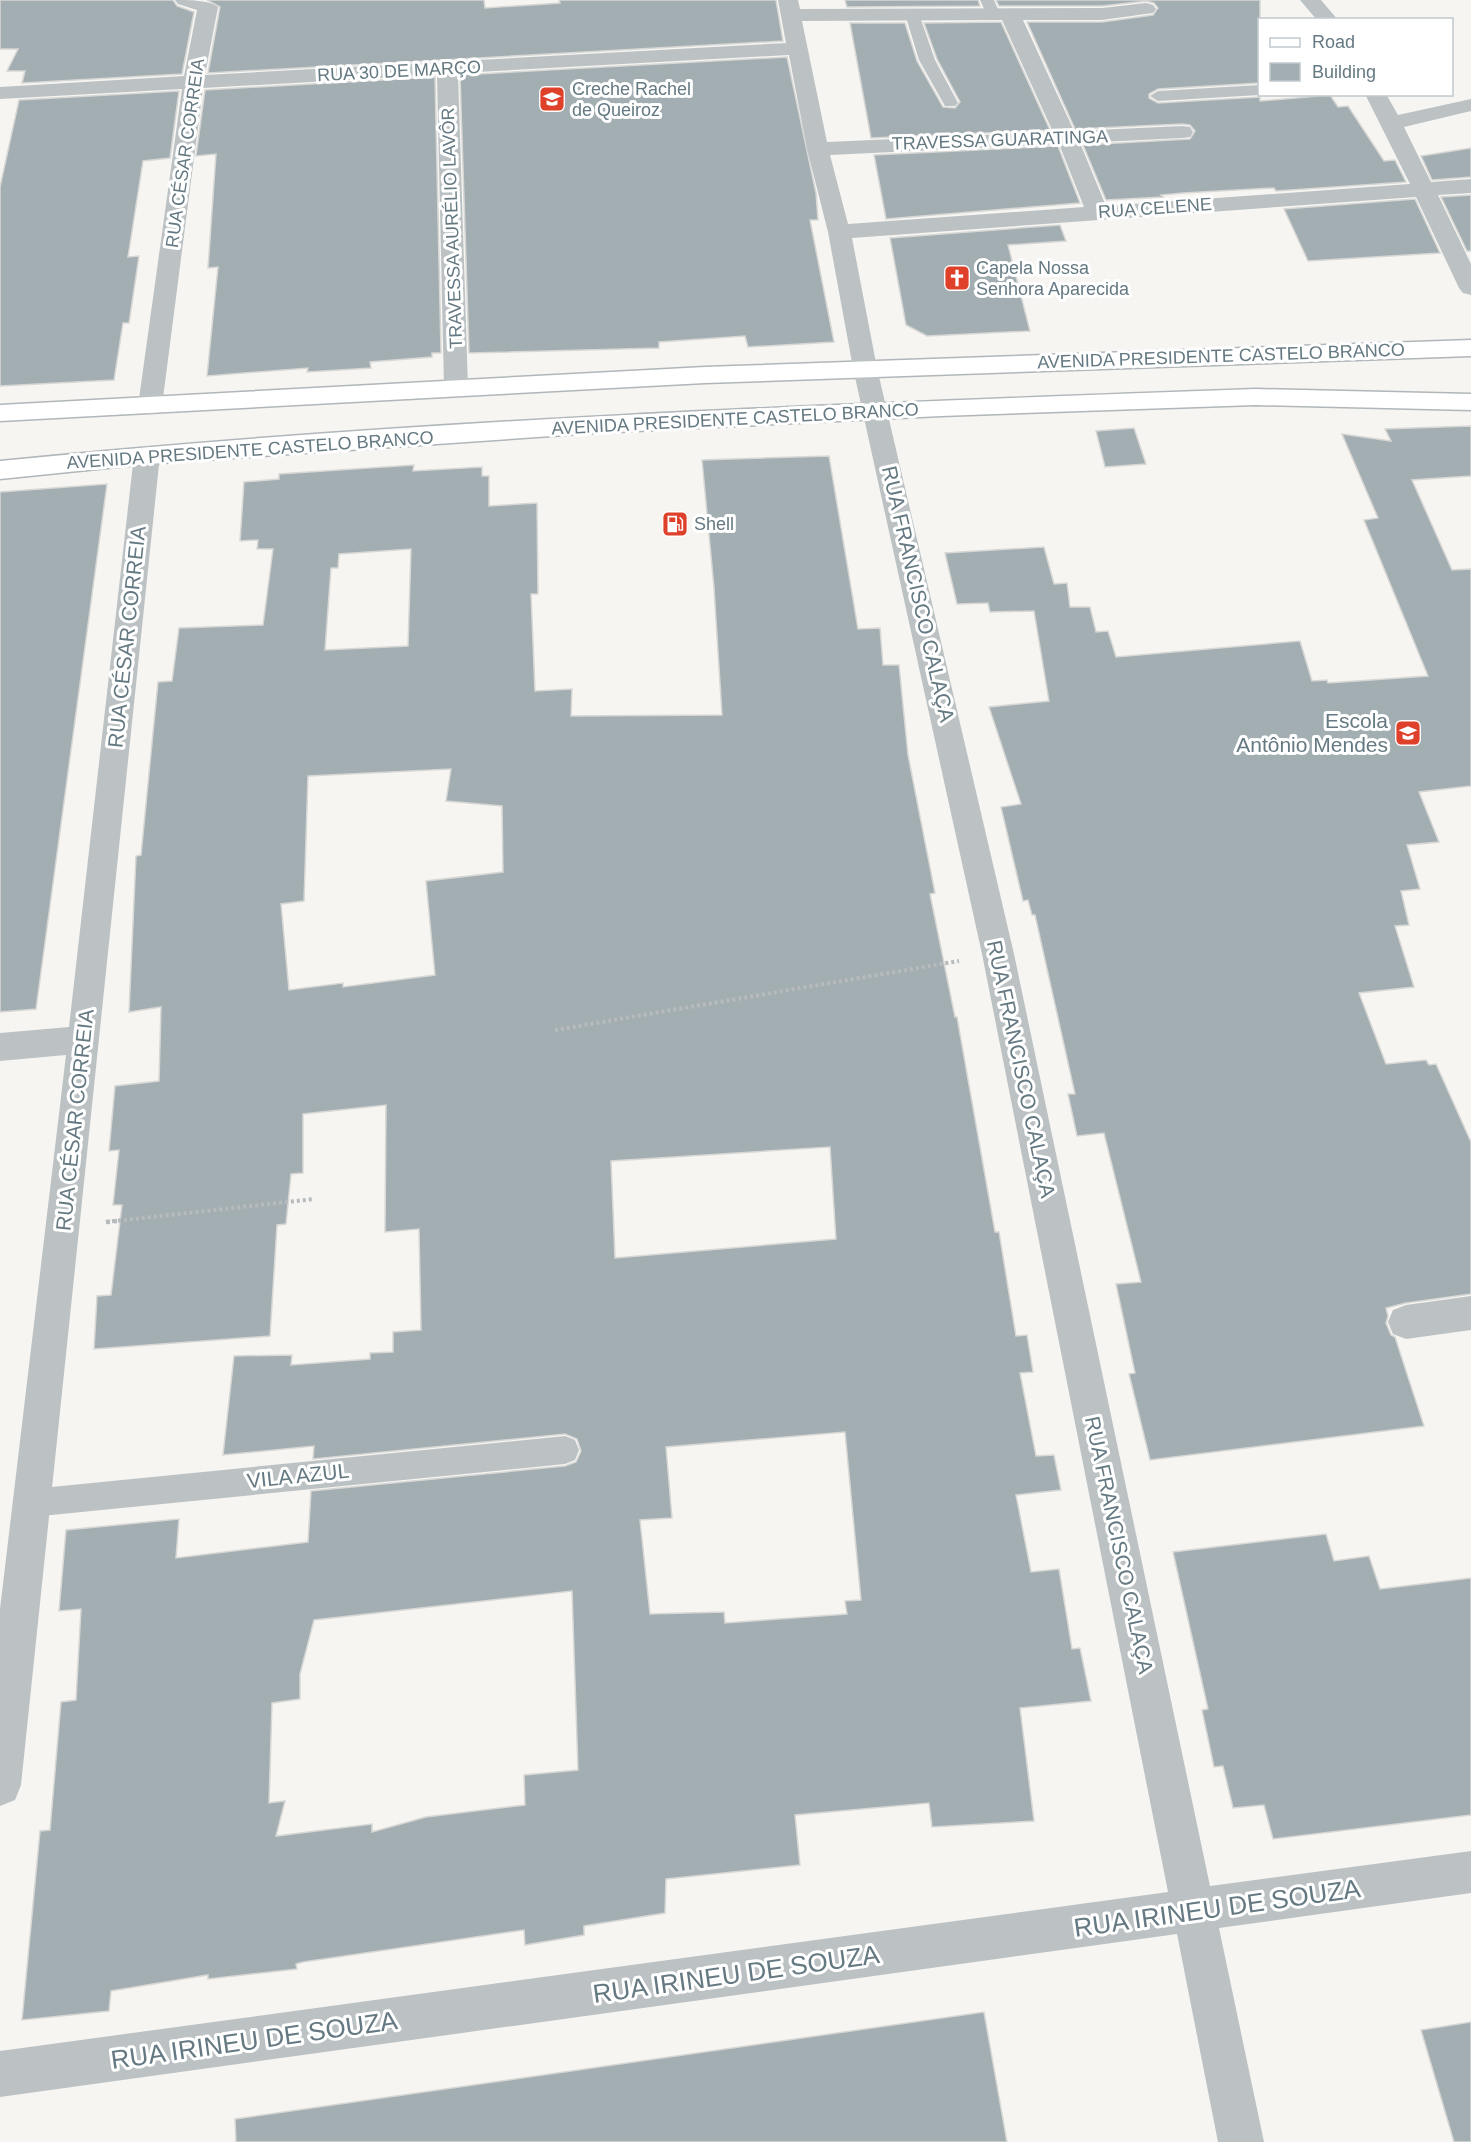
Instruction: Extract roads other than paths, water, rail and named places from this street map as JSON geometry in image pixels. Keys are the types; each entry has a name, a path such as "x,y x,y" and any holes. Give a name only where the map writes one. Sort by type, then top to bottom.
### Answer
{"main road":[{"name":"AVENIDA PRESIDENTE CASTELO BRANCO","path":"0,413 865,368 1471,348"},
{"name":"AVENIDA PRESIDENTE CASTELO BRANCO","path":"0,470 147,455 596,425 876,411 1255,397 1471,402"}],"street":[{"path":"185,0 210,3"},
{"path":"1310,0 1326,18"},
{"name":"RUA CÉSAR CORREIA","path":"150,406 194,82 210,3"},
{"path":"789,8 912,14 997,10 1102,14 1146,9"},
{"name":"RUA FRANCISCO CALAÇA","path":"789,8 865,368 998,954 1241,2142"},
{"path":"997,10 1066,138 1097,212"},
{"name":"RUA 30 DE MARÇO","path":"0,93 798,48"},
{"name":"TRAVESSA AURÉLIO LAVÔR","path":"447,68 456,388"},
{"path":"1376,96 1425,189 1471,288"},
{"path":"1392,123 1471,105"},
{"name":"TRAVESSA GUARATINGA","path":"818,149 1182,132"},
{"name":"RUA CELENE","path":"838,232 1471,186"},
{"name":"RUA CÉSAR CORREIA","path":"0,1785 147,455"},
{"path":"0,1047 84,1040"},
{"path":"1406,1322 1471,1313"},
{"name":"RUA IRINEU DE SOUZA","path":"0,2074 1194,1912 1471,1872"}],"lane":[{"path":"912,14 927,60 950,104"},
{"path":"1158,96 1258,90"},
{"name":"VILA AZUL","path":"31,1503 565,1450"}],"place":[{"name":"Creche Rachel de Queiroz","path":"552,99"},
{"name":"Capela Nossa Senhora Aparecida","path":"957,278"},
{"name":"Shell","path":"675,524"},
{"name":"Escola Antônio Mendes","path":"1408,733"}]}
